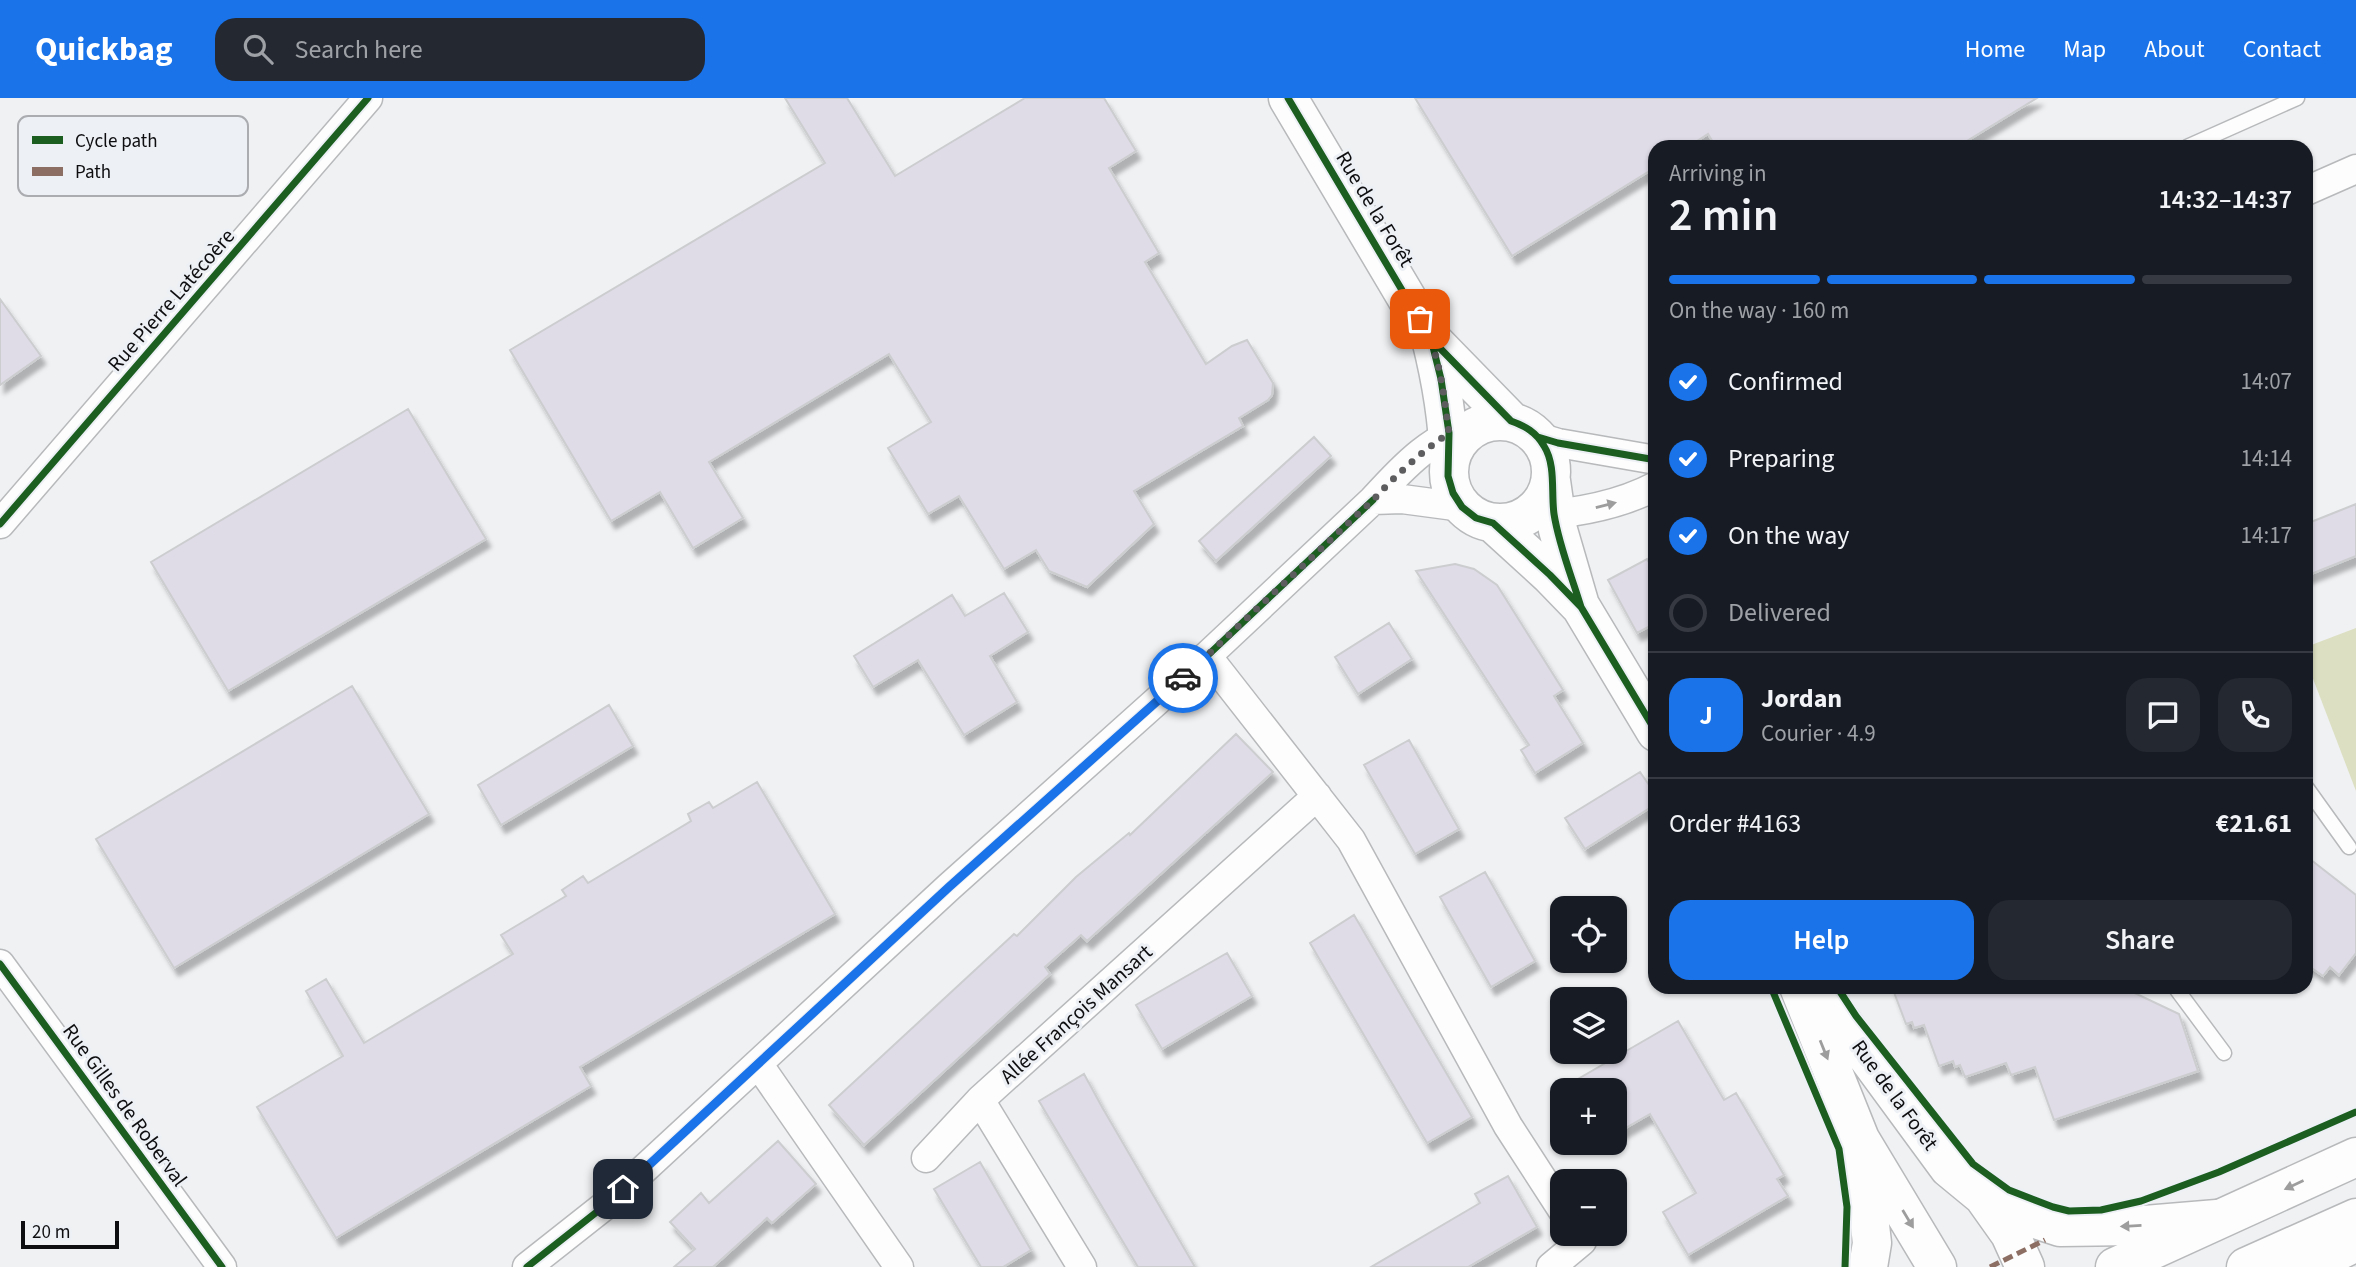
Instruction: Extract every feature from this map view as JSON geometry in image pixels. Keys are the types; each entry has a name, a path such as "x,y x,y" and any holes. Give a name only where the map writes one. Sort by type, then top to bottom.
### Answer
{"street":[{"name":"Rue Pierre Latécoère","path":"0,524 368,98"},
{"name":"Rue de la Forêt","path":"1288,98 1485,435"},
{"path":"2313,188 2356,169"},
{"name":"Rue de la Forêt","path":"1431,339 1441,379 1485,435"},
{"path":"527,1267 603,1207 949,887 1207,656 1429,446 1485,435 1558,443 1648,459"},
{"path":"1485,435 1550,458 1518,508"},
{"path":"1485,435 1448,476 1452,493 1518,508 1648,719"},
{"path":"1373,500 1402,499 1518,508 1611,504 1648,489"},
{"path":"1518,508 1550,575 1581,607"},
{"path":"1207,656 1351,840 1508,1126 1550,1191"},
{"name":"Allée François Mansart","path":"1082,1267 980,1100 1317,796"},
{"name":"Rue Gilles de Roberval","path":"0,964 222,1267"},
{"name":"Rue de la Forêt","path":"1802,994 1860,1139 1937,1267"},
{"name":"Rue de la Forêt","path":"1821,994 1949,1168 1983,1196 2008,1210 2060,1227 2133,1226 2223,1218"},
{"path":"759,1065 899,1267"},
{"path":"926,1158 980,1100"},
{"name":"Rue de la Forêt","path":"1860,1139 1872,1243 1868,1267"},
{"path":"2115,1267 2356,1157"},
{"name":"Rue de la Forêt","path":"1983,1196 2010,1234 2025,1267"},
{"path":"2246,1267 2356,1218"},
{"path":"2306,1267 2356,1242"},
{"path":"1551,1267 1576,1246"}],"lane":[{"path":"2204,140 2297,98"},
{"path":"2313,797 2349,847"},
{"path":"2180,994 2224,1053"}],"green space":[{"path":"2356,628 2356,791 2313,679 2313,644"}],"building":[{"path":"785,98 847,98 895,176 1025,98 1104,98 1136,151 1109,168 1159,253 1145,262 1206,364 1232,346 1247,340 1273,383 1272,395 1268,400 1239,418 1243,426 1134,491 1154,524 1087,587 1049,571 1036,550 1004,569 959,496 928,514 888,448 931,422 889,354 709,462 743,518 693,548 660,492 611,521 510,350 825,163"},
{"path":"1415,98 2037,98 1968,140 1712,140 1708,134 1699,140 1648,140 1648,172 1512,256"},
{"path":"0,299 41,356 0,385"},
{"path":"408,409 486,539 228,691 151,562"},
{"path":"1314,437 1331,456 1216,561 1199,541"},
{"path":"2356,504 2356,556 2313,573 2313,521"},
{"path":"1647,559 1648,627 1637,633 1608,580"},
{"path":"1455,564 1474,569 1497,585 1563,690 1554,696 1583,743 1535,773 1521,750 1529,745 1416,571"},
{"path":"1004,593 1028,632 990,656 1017,702 964,735 918,660 873,687 854,656 952,595 965,616"},
{"path":"1389,623 1412,659 1358,694 1335,657"},
{"path":"352,686 429,814 174,968 96,839"},
{"path":"609,705 633,746 501,825 478,785"},
{"path":"1236,734 1273,772 1087,941 1081,935 1045,967 1050,974 864,1145 829,1105 1014,934 1017,936 1076,877 1129,833 1130,835"},
{"path":"1409,740 1459,829 1415,854 1364,765"},
{"path":"1640,772 1648,784 1648,809 1585,849 1565,818"},
{"path":"757,782 835,914 580,1067 591,1086 336,1238 257,1107 343,1056 306,991 326,979 364,1043 513,954 501,935 566,896 562,890 583,876 588,883 691,821 688,814 709,802 713,808"},
{"path":"2313,861 2356,895 2356,953 2339,975 2330,967 2323,976 2313,969"},
{"path":"1485,872 1535,961 1491,987 1440,897"},
{"path":"1354,915 1472,1117 1427,1143 1310,943"},
{"path":"1227,953 1252,996 1162,1049 1136,1005"},
{"path":"1895,994 2137,994 2179,1014 2198,1071 2054,1120 2035,1067 2011,1075 2006,1063 1965,1077 1960,1065 1955,1067 1953,1061 1939,1066 1924,1025 1914,1028 1912,1022 1906,1024"},
{"path":"1678,1021 1724,1100 1736,1093 1784,1175 1777,1179 1788,1196 1688,1255 1663,1212 1696,1193 1650,1114 1627,1127 1627,1078 1580,1078 1604,1064 1627,1064 1627,1051"},
{"path":"1084,1074 1195,1267 1138,1267 1039,1101"},
{"path":"778,1141 816,1184 772,1223 767,1218 713,1267 674,1267 695,1249 670,1222 701,1193 709,1203"},
{"path":"980,1162 1031,1250 1003,1267 981,1267 934,1189"},
{"path":"1508,1176 1537,1227 1468,1267 1371,1267 1480,1203 1475,1194"}],"marked path":[{"path":"1990,1267 2045,1240"}],"cycle path":[{"path":"0,524 368,98"},
{"path":"1288,98 1431,339 1511,421 1530,430 1544,446 1552,470 1556,526 1581,607"},
{"path":"1431,339 1441,379 1449,433 1448,476 1453,493 1462,507 1476,518 1493,523 1581,607 1648,719"},
{"path":"1538,437 1648,459"},
{"path":"527,1267 603,1207 949,887 1207,656 1373,500"},
{"path":"0,964 222,1267"},
{"path":"1774,994 1839,1149 1847,1207 1845,1267"},
{"path":"1842,994 1973,1164 2009,1190 2069,1211 2101,1210 2141,1201 2219,1172 2356,1112"}],"way so far":[{"path":"1183,678 1373,500 1393,478 1429,446 1449,433 1441,379 1431,339 1420,319"}],"route":[{"path":"623,1189 949,887 1183,678"}]}
